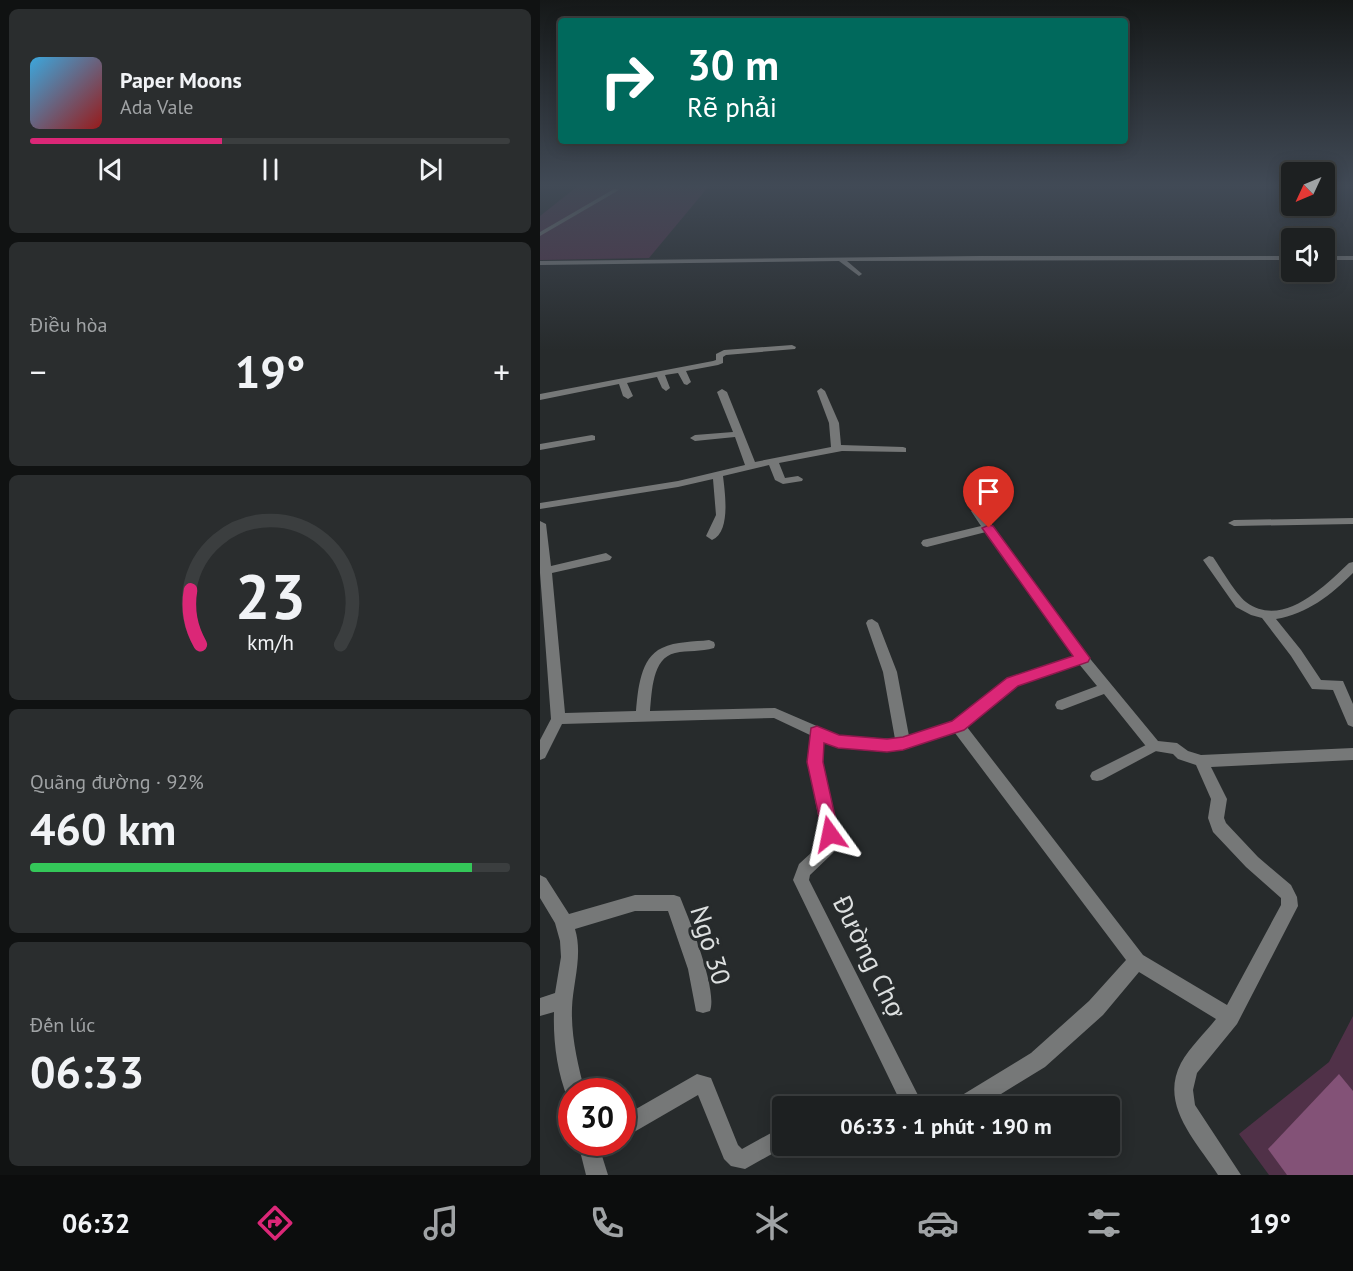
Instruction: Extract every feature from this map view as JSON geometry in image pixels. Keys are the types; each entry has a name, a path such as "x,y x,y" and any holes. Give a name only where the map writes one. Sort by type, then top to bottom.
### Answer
{"street":[{"path":"540,397 718,362 719,356 724,353 792,347"},
{"path":"681,369 687,382"},
{"path":"660,374 666,388"},
{"path":"622,381 628,396"},
{"path":"821,391 834,423 836,450"},
{"path":"722,392 751,466"},
{"path":"696,438 737,434"},
{"path":"540,447 592,438"},
{"path":"540,506 678,484 773,461 836,450 903,450"},
{"path":"773,461 778,478 783,481 798,479"},
{"path":"712,536 721,515 718,474"},
{"path":"976,511 1082,658 1154,746 1177,749 1191,759 1201,761 1353,754"},
{"path":"1234,523 1353,521"},
{"path":"540,524 546,571 544,591 558,718 540,754"},
{"path":"927,543 989,528"},
{"path":"546,571 606,557"},
{"path":"1209,560 1240,604 1247,610 1267,616 1286,614 1307,604 1335,584 1353,566"},
{"path":"1267,616 1317,685 1338,685 1353,721"},
{"path":"872,623 890,672 903,744"},
{"path":"642,716 648,676 656,660 666,651 709,645"},
{"path":"558,718 775,713 838,742 887,746 903,744 958,726 1012,682 1082,658"},
{"path":"1062,705 1107,688"},
{"path":"958,726 1137,961 1230,1017"},
{"name":"Đường Chợ","path":"817,732 815,762 831,843 820,857 804,869 801,880 909,1096"},
{"path":"1201,761 1219,799 1216,818 1219,827 1252,862 1285,890 1290,906 1230,1017 1189,1068 1183,1090 1186,1108 1230,1175"},
{"path":"540,883 564,924 569,942 563,1029 572,1078"},
{"name":"Ngõ 30","path":"564,924 635,903 674,903 698,969 703,1004"},
{"path":"979,1096 1038,1060 1096,1008 1137,961"},
{"path":"540,1007 564,999"},
{"path":"636,1121 697,1084 704,1085 731,1152 738,1159 745,1159 772,1143"},
{"path":"594,1156 597,1175"}],"lane":[{"path":"540,263 1281,258"},
{"path":"1335,258 1353,258"},
{"path":"841,260 859,274"},
{"path":"1097,776 1154,746"}],"shaded area":[{"path":"540,241 663,241 649,258 540,260"},
{"path":"1353,1016 1353,1175 1269,1175 1239,1134 1329,1062"},
{"path":"1339,1074 1353,1091 1353,1175 1287,1175 1268,1149"}],"route":[{"path":"830,834 815,762 817,732 838,742 887,746 903,744 958,726 1012,682 1082,658 989,528"}]}
